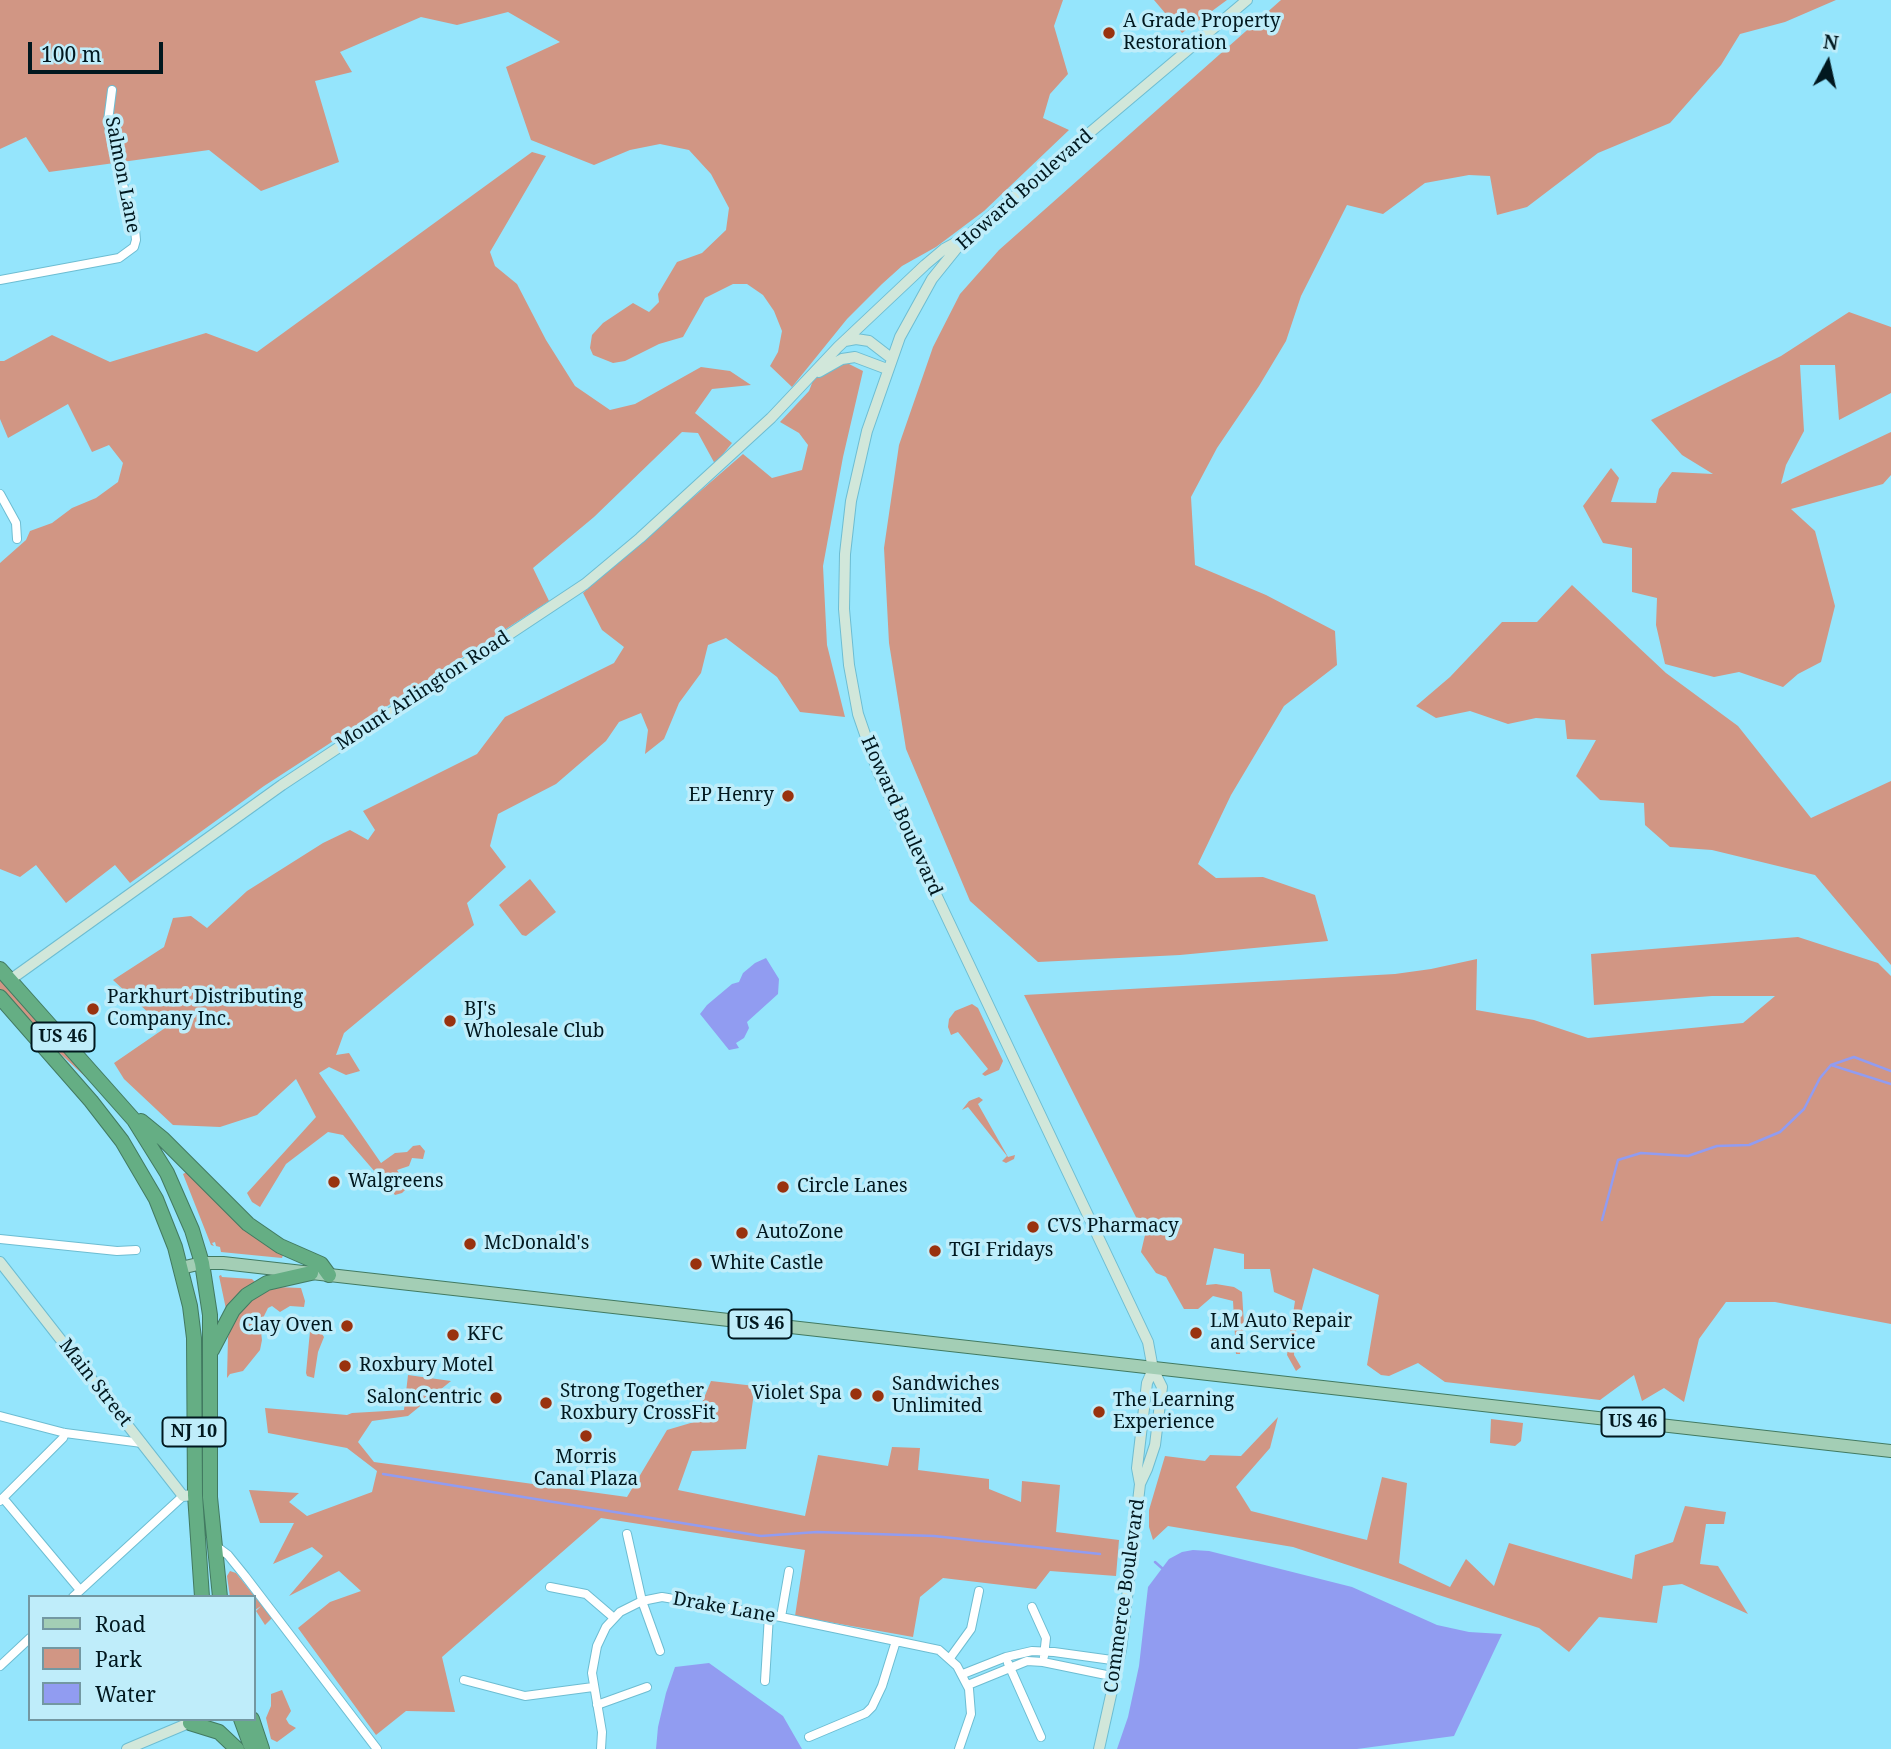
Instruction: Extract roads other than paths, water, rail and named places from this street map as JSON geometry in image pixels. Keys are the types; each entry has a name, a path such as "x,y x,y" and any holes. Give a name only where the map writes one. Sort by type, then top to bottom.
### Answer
{"highway":[{"name":"US 46","path":"0,969 124,1107 163,1139 248,1224 280,1246 321,1264 329,1275"},
{"name":"US 46","path":"0,997 86,1095 122,1141 156,1199 181,1268"},
{"name":"NJ 10","path":"124,1107 167,1173 192,1230 202,1263 210,1315 212,1352 209,1464 213,1544 220,1595"},
{"name":"NJ 10","path":"181,1268 194,1338 189,1496 202,1595"},
{"path":"212,1352 233,1310 247,1295 267,1283 311,1273"},
{"path":"194,1721 219,1732 239,1749"},
{"path":"232,1721 239,1749"},
{"path":"242,1721 252,1749"},
{"path":"252,1721 262,1749"}],"main road":[{"name":"Howard Boulevard","path":"1153,1368 1148,1342 878,772 858,714 845,634 845,554 851,501 867,431 889,363 907,322 932,279 965,238 1247,0"},
{"name":"Mount Arlington Road","path":"10,980 282,785 585,584 640,538 771,418 844,341 934,257 965,238"},
{"path":"844,341 869,341 889,363"},
{"name":"Mount Arlington Road","path":"813,375 849,357 889,363"},
{"name":"Main Street","path":"0,1262 142,1444 189,1496"},
{"name":"US 46","path":"181,1268 202,1263 223,1263 1891,1451"},
{"name":"Commerce Boulevard","path":"1099,1749 1119,1661 1140,1484 1137,1468 1147,1383 1153,1368"},
{"path":"127,1749 194,1721"}],"street":[{"name":"Salmon Lane","path":"0,280 119,258 134,247 134,219 117,166 108,121 112,89"},
{"path":"0,494 16,523 17,538"},
{"path":"0,1239 117,1251 136,1250"},
{"path":"0,1416 65,1433 142,1444"},
{"path":"65,1433 1,1499 76,1594 189,1496"},
{"path":"627,1534 642,1601 660,1651"},
{"path":"213,1544 228,1555 245,1576 377,1749"},
{"path":"781,1617 789,1570"},
{"path":"550,1587 586,1594 614,1618"},
{"path":"959,1749 971,1714 971,1701 968,1685 950,1658 971,1629 979,1591"},
{"name":"Drake Lane","path":"601,1749 602,1732 592,1673 597,1646 602,1633 614,1618 626,1608 642,1601 662,1597 675,1598 781,1617 939,1650 950,1658"},
{"path":"1032,1607 1046,1638 1043,1662"},
{"path":"765,1681 769,1615"},
{"path":"0,1666 28,1640"},
{"path":"809,1737 866,1713 872,1707 882,1686 896,1641"},
{"path":"963,1675 1017,1653 1045,1651 1119,1661"},
{"path":"1006,1657 1041,1737"},
{"path":"968,1685 1027,1661 1116,1677"},
{"path":"464,1680 525,1696 593,1687"},
{"path":"597,1705 647,1687"}],"water":[{"path":"766,958 779,979 778,994 747,1022 749,1028 744,1038 736,1043 739,1048 729,1050 700,1014 732,984 739,982 743,973"},
{"path":"1193,1550 1209,1551 1352,1587 1437,1625 1469,1632 1502,1634 1454,1736 1357,1749 1117,1749 1128,1717 1139,1666 1148,1587 1169,1559"},
{"path":"709,1663 783,1716 802,1749 656,1749 658,1727 675,1667"}],"waterway":[{"path":"1831,1065 1854,1057 1891,1071"},
{"path":"1602,1220 1618,1160 1641,1153 1688,1156 1717,1146 1749,1145 1780,1132 1804,1109 1820,1078 1831,1065 1891,1084"},
{"path":"383,1474 761,1536 817,1532 934,1536 1100,1554"},
{"path":"1155,1562 1163,1569"}],"place":[{"name":"A Grade Property Restoration","path":"1109,33"},
{"name":"EP Henry","path":"788,796"},
{"name":"Parkhurt Distributing Company Inc.","path":"93,1009"},
{"name":"BJ's Wholesale Club","path":"450,1021"},
{"name":"Walgreens","path":"334,1182"},
{"name":"Circle Lanes","path":"783,1187"},
{"name":"CVS Pharmacy","path":"1033,1227"},
{"name":"AutoZone","path":"742,1233"},
{"name":"McDonald's","path":"470,1244"},
{"name":"TGI Fridays","path":"935,1251"},
{"name":"White Castle","path":"696,1264"},
{"name":"Clay Oven","path":"347,1326"},
{"name":"LM Auto Repair and Service","path":"1196,1333"},
{"name":"KFC","path":"453,1335"},
{"name":"Roxbury Motel","path":"345,1366"},
{"name":"Violet Spa","path":"856,1394"},
{"name":"Sandwiches Unlimited","path":"878,1396"},
{"name":"SalonCentric","path":"496,1398"},
{"name":"Strong Together Roxbury CrossFit","path":"546,1403"},
{"name":"The Learning Experience","path":"1099,1412"},
{"name":"Morris Canal Plaza","path":"586,1436"}]}
